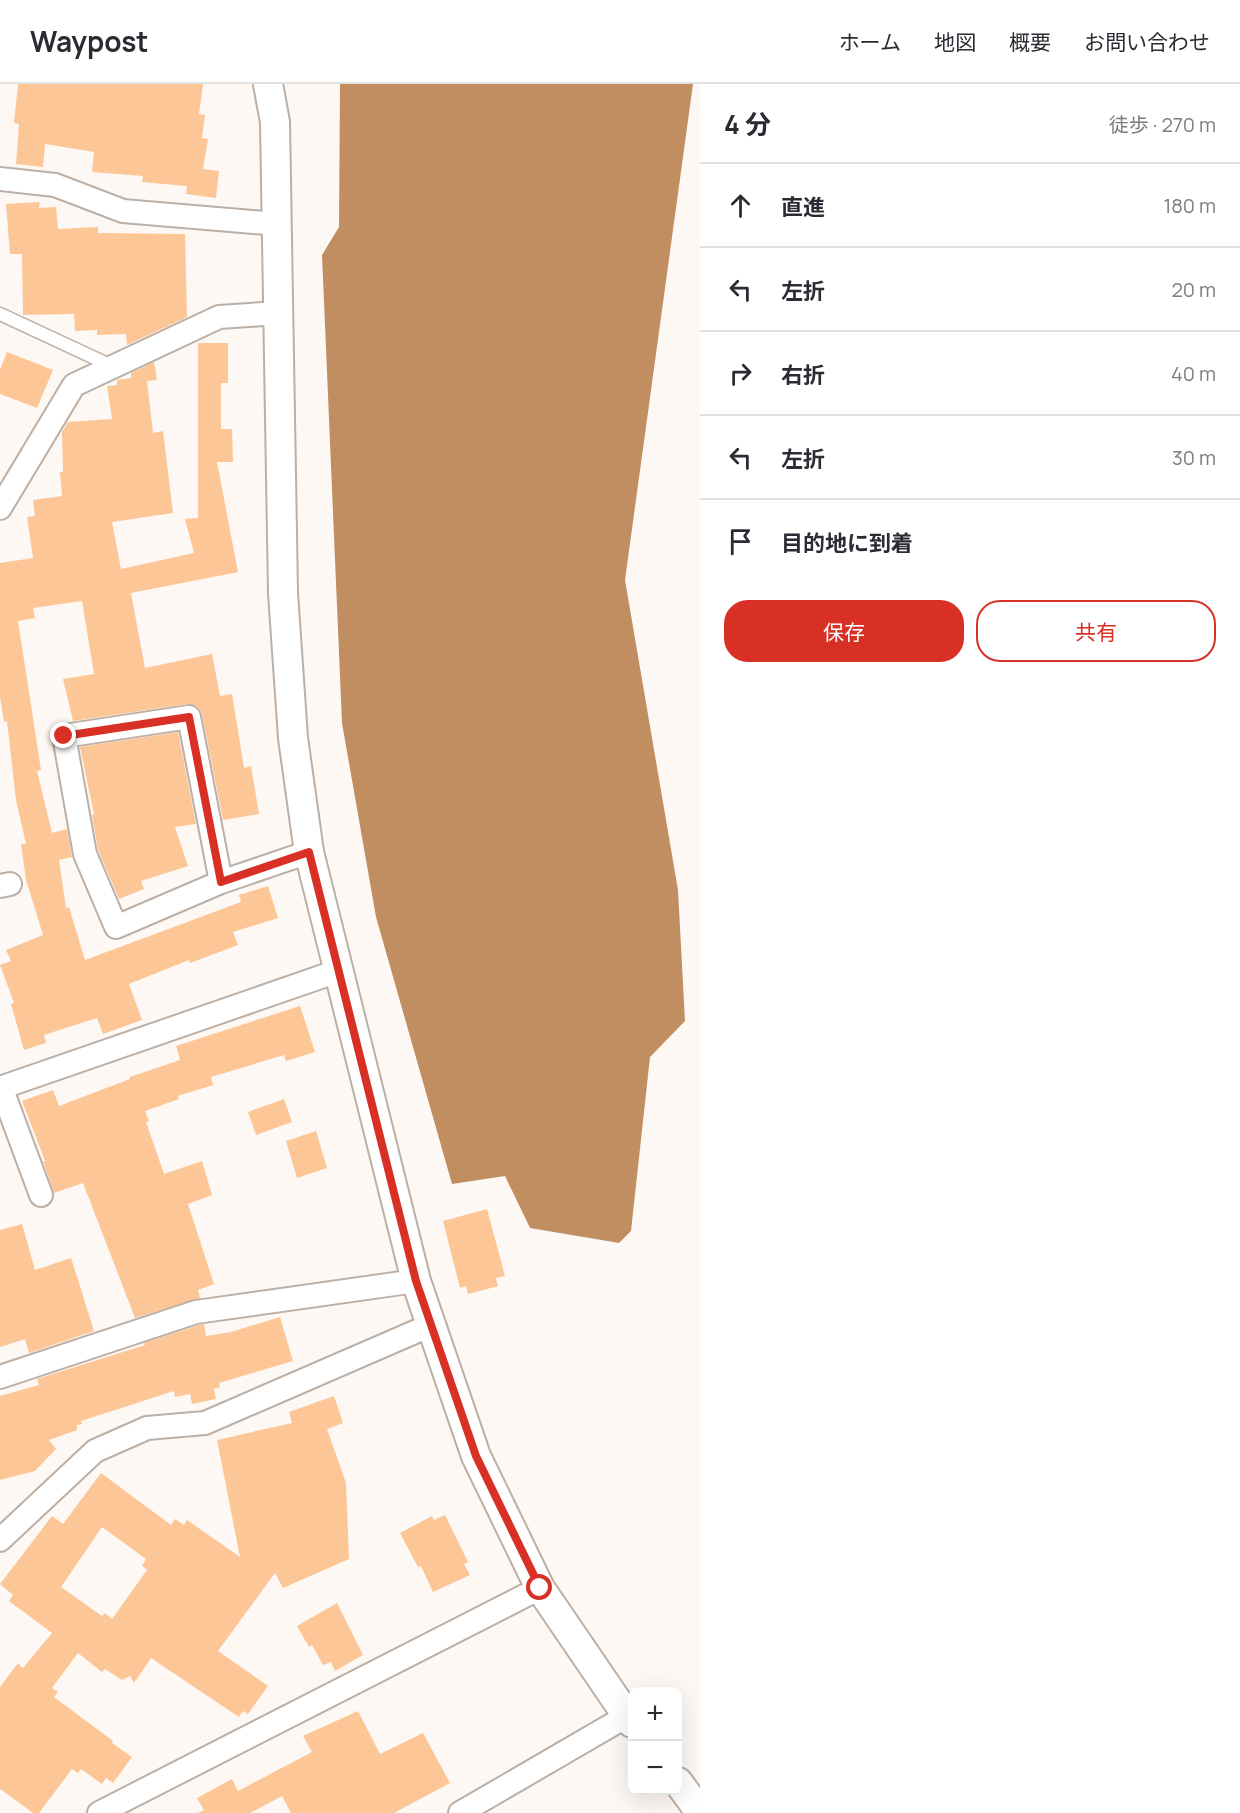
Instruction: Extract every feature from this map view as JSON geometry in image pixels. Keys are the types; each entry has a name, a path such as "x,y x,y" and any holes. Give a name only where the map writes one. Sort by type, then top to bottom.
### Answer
{"street":[{"path":"268,84 275,122 283,593 293,738 309,852 416,1281 476,1456 540,1588 628,1717"},
{"path":"0,179 55,185 123,211 277,224"},
{"path":"0,508 74,386 219,317 278,314"},
{"path":"221,882 189,717 64,736 85,855 116,927 221,882 309,852"},
{"path":"41,1195 0,1087 338,971"},
{"path":"0,1377 196,1312 416,1281"},
{"path":"0,1540 95,1451 147,1428 205,1423 431,1325"},
{"path":"99,1813 540,1588"},
{"path":"460,1813 628,1721"},
{"path":"682,1787 700,1812"}],"lane":[{"path":"0,314 114,367"}],"shaded area":[{"path":"340,84 693,84 625,580 678,890 685,1021 650,1057 631,1231 619,1243 530,1228 505,1176 452,1184 376,917 342,723 322,255 339,227"}],"building":[{"path":"18,84 203,84 199,114 205,115 202,138 208,139 203,169 219,171 216,198 186,194 187,186 142,182 143,176 92,172 94,152 45,144 43,167 16,164 19,124 14,123"},
{"path":"40,202 39,208 56,207 58,229 98,227 98,233 185,234 187,317 127,345 126,334 97,335 97,330 75,331 74,314 23,315 22,254 10,254 6,204"},
{"path":"198,343 228,343 228,383 221,383 221,429 232,429 233,462 217,462 238,572 131,593 145,668 212,654 220,696 232,694 244,768 251,766 259,814 223,820 202,714 200,709 194,705 187,704 73,721 63,679 94,674 82,601 33,608 35,618 18,621 41,770 37,771 52,833 67,829 72,857 59,860 66,908 69,907 85,960 241,902 239,895 268,886 278,918 233,932 238,945 190,963 189,960 129,984 142,1020 103,1034 97,1018 44,1035 46,1043 24,1050 11,1004 14,1003 0,965 11,961 6,950 43,935 26,880 21,844 26,844 16,800 7,721 4,722 0,697 0,563 33,558 27,517 35,516 33,500 62,496 60,472 63,472 62,432 68,422 112,419 107,386 117,385 117,380 131,378 131,373 154,362 157,380 147,381 153,433 163,431 173,513 112,522 121,569 194,553 185,519 198,518"},
{"path":"7,352 53,370 37,408 0,394 0,370"},
{"path":"178,732 196,824 175,827 188,866 141,881 144,889 119,899 98,850 92,815 94,814 80,747"},
{"path":"300,1006 315,1052 286,1061 284,1055 211,1077 213,1085 178,1096 179,1099 145,1111 149,1121 146,1122 164,1174 202,1161 212,1195 188,1204 214,1284 198,1290 200,1298 135,1318 83,1183 54,1193 43,1161 45,1161 22,1101 53,1090 59,1106 130,1079 130,1077 180,1060 176,1046"},
{"path":"284,1099 292,1122 256,1135 248,1112"},
{"path":"316,1131 327,1168 297,1178 286,1141"},
{"path":"487,1209 505,1276 496,1278 498,1286 468,1294 466,1286 460,1288 443,1221"},
{"path":"22,1224 35,1270 71,1258 94,1331 29,1353 25,1339 0,1347 0,1230"},
{"path":"280,1317 293,1361 219,1383 220,1387 214,1389 216,1399 192,1404 190,1394 175,1397 174,1391 81,1421 82,1424 77,1425 77,1430 49,1440 56,1449 35,1471 0,1480 0,1396 39,1385 37,1379 145,1345 144,1343 199,1325 204,1324 206,1336 231,1332"},
{"path":"334,1396 343,1423 327,1429 346,1483 349,1559 283,1588 275,1573 218,1651 268,1686 248,1714 243,1711 239,1717 151,1658 134,1683 130,1676 122,1680 105,1669 102,1672 78,1653 52,1688 58,1692 54,1697 132,1757 113,1783 106,1778 102,1784 81,1769 78,1773 72,1769 39,1813 33,1813 0,1789 0,1687 18,1663 23,1668 52,1633 9,1601 13,1595 0,1584 52,1516 63,1524 101,1473 171,1525 175,1519 184,1525 187,1520 240,1557 217,1440 292,1423 289,1412","holes":["102,1527 146,1559 142,1566 147,1570 112,1619 105,1613 102,1616 61,1587"]},
{"path":"445,1515 468,1562 464,1564 470,1575 433,1592 421,1566 418,1567 400,1533 432,1516 434,1520"},
{"path":"337,1603 363,1655 335,1671 331,1662 323,1665 312,1645 309,1647 297,1626"},
{"path":"358,1711 380,1754 423,1733 450,1783 394,1813 291,1813 282,1796 250,1813 198,1813 204,1810 197,1798 232,1779 238,1791 312,1752 303,1736"}],"route":[{"path":"64,736 189,717 221,882 309,852 416,1281 476,1456 540,1588"}]}
